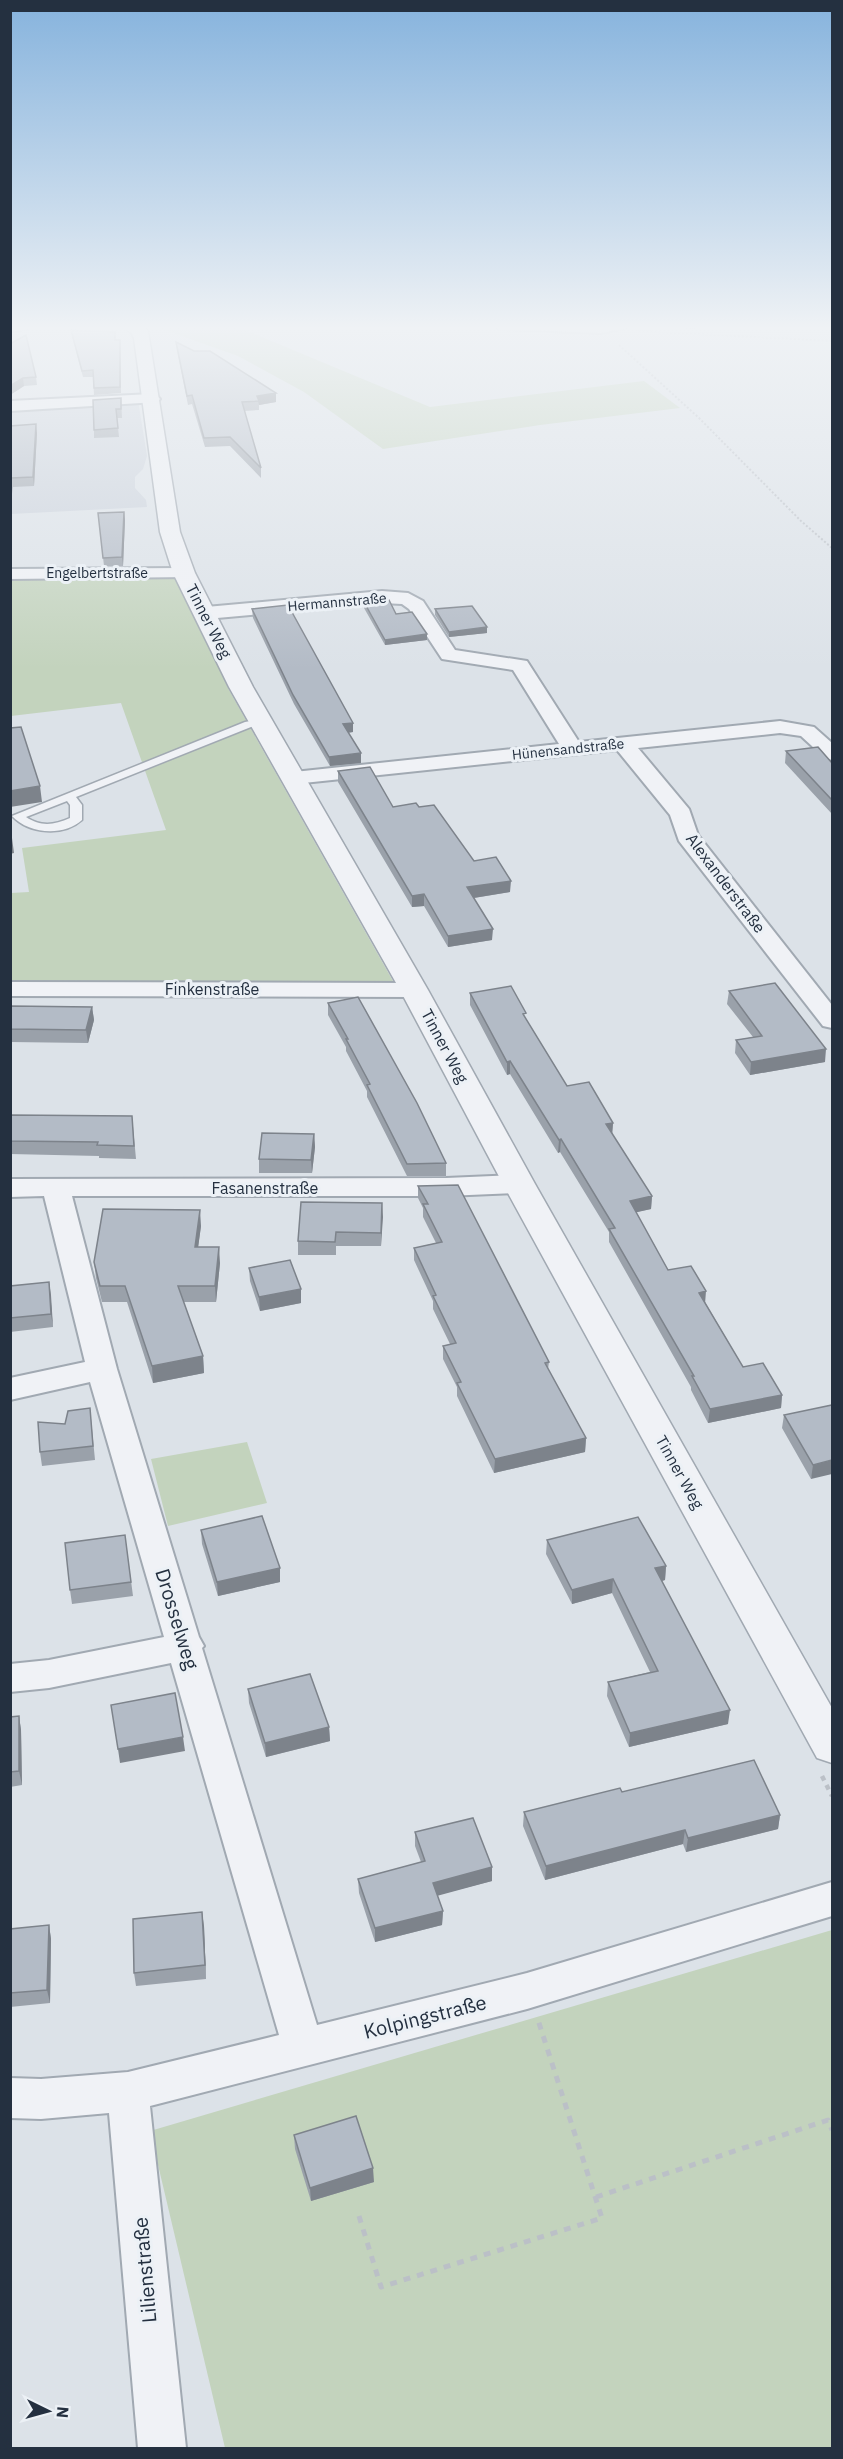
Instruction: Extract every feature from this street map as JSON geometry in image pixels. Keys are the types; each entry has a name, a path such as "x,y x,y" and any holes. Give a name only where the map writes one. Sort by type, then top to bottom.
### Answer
{"street":[{"name":"Tinner Weg","path":"158,440 170,532 184,573 242,687 414,990 519,1184 832,1746"},
{"name":"Engelbertstraße","path":"10,574 184,573"},
{"name":"Hermannstraße","path":"206,613 382,597 408,599 416,605 449,655 520,665 573,749"},
{"name":"Hünensandstraße","path":"294,778 780,727 807,731 832,754"},
{"name":"Alexanderstraße","path":"623,744 681,814 687,836 832,1021"},
{"name":"Finkenstraße","path":"10,989 414,990"},
{"name":"Fasanenstraße","path":"10,1188 434,1187 519,1184"},
{"name":"Drosselweg","path":"56,1188 102,1369 186,1646 303,2048"},
{"path":"10,1389 102,1369"},
{"path":"10,1678 50,1674 186,1646"},
{"name":"Kolpingstraße","path":"10,2098 41,2099 128,2092 527,1991 832,1899"},
{"name":"Lilienstraße","path":"128,2092 162,2448"}],"lane":[{"path":"69,796 76,805 76,820 57,828 31,827 18,816 249,724 261,722"}],"path":[{"path":"721,440 801,521 832,548"},
{"path":"359,2216 381,2287 602,2217 527,1991"},
{"path":"596,2197 828,2120 832,2130"}],"shaded area":[{"path":"11,440 144,440 147,456 143,469 135,477 135,488 146,500 147,507 11,514"}],"green space":[{"path":"370,440 443,440 383,449"},
{"path":"168,573 181,585 229,690 398,990 11,989 11,893 29,892 22,848 166,830 121,703 11,716 11,574"},
{"path":"247,1442 267,1503 168,1526 151,1459"},
{"path":"832,1930 832,2448 225,2448 150,2131"}],"building":[{"path":"10,440 35,440 33,477 11,478 10,486"},
{"path":"233,440 253,440 261,468"},
{"path":"124,512 122,557 103,558 98,513"},
{"path":"389,600 396,614 412,612 427,634 385,640 364,602"},
{"path":"288,605 353,723 343,724 361,753 329,757 293,695 252,609"},
{"path":"472,606 487,627 449,632 435,609"},
{"path":"21,727 40,786 10,791 10,728"},
{"path":"818,747 832,763 832,800 786,751"},
{"path":"370,767 393,807 416,803 419,807 434,805 474,861 496,857 511,881 467,887 493,929 448,936 424,894 412,896 338,771"},
{"path":"775,983 826,1049 751,1062 736,1040 762,1036 729,991"},
{"path":"511,986 526,1013 523,1014 567,1086 589,1082 613,1123 606,1124 652,1196 630,1201 668,1270 691,1266 706,1291 699,1293 743,1367 763,1363 782,1395 710,1409 692,1376 694,1376 609,1229 615,1228 561,1139 559,1140 510,1061 507,1062 470,993"},
{"path":"358,997 417,1103 446,1163 407,1164 367,1085 370,1084 346,1039 348,1039 328,1003"},
{"path":"10,1006 92,1007 86,1030 10,1029"},
{"path":"10,1115 132,1116 134,1146 97,1145 98,1142 10,1141"},
{"path":"262,1133 314,1134 311,1160 259,1159"},
{"path":"458,1185 549,1362 545,1363 586,1438 495,1459 457,1383 461,1382 443,1346 456,1343 433,1296 436,1295 414,1248 442,1242 423,1204 428,1204 418,1186"},
{"path":"301,1202 382,1203 381,1233 336,1232 335,1242 298,1241"},
{"path":"103,1209 200,1210 195,1247 219,1247 215,1286 178,1286 203,1356 152,1366 125,1286 100,1286 94,1262"},
{"path":"290,1260 301,1289 259,1297 249,1268"},
{"path":"49,1282 51,1314 10,1318 10,1286"},
{"path":"832,1405 832,1460 813,1465 784,1415"},
{"path":"90,1408 93,1446 40,1452 38,1422 65,1424 68,1411"},
{"path":"262,1516 280,1568 217,1582 201,1530"},
{"path":"638,1517 666,1566 655,1568 730,1710 630,1733 608,1682 658,1671 613,1579 572,1590 547,1540"},
{"path":"125,1535 131,1582 70,1590 65,1543"},
{"path":"310,1674 329,1727 265,1743 248,1689"},
{"path":"175,1693 183,1737 118,1749 111,1705"},
{"path":"19,1716 19,1771 10,1772 10,1717"},
{"path":"754,1760 780,1815 688,1838 685,1830 546,1866 524,1812 620,1788 622,1792"},
{"path":"473,1818 492,1867 433,1883 443,1911 375,1928 358,1879 425,1861 415,1832"},
{"path":"202,1912 205,1965 134,1973 133,1919"},
{"path":"49,1925 47,1990 10,1993 10,1929"},
{"path":"356,2116 373,2168 310,2188 294,2135"}]}
